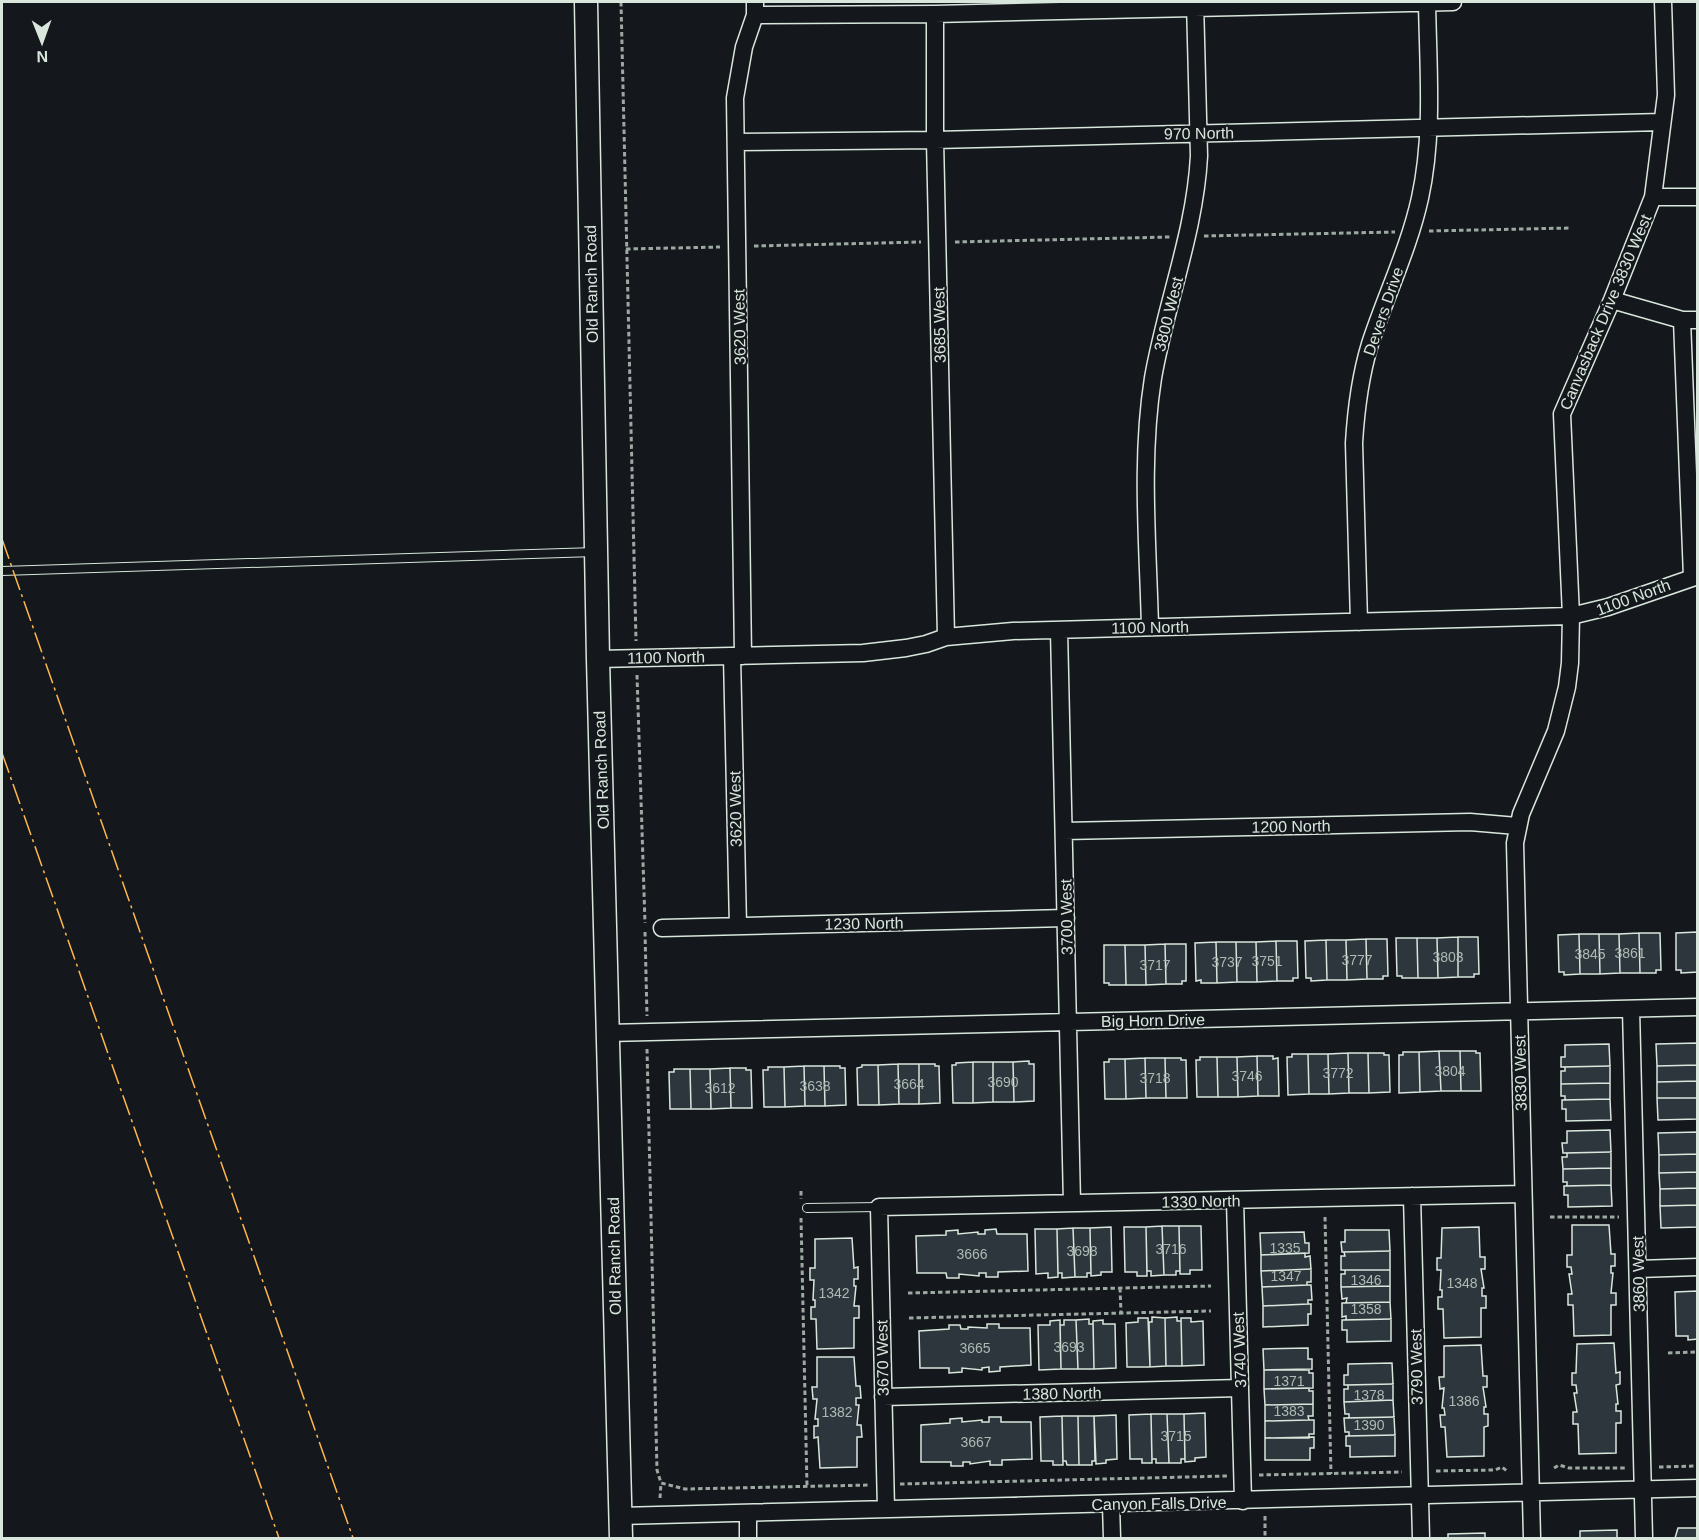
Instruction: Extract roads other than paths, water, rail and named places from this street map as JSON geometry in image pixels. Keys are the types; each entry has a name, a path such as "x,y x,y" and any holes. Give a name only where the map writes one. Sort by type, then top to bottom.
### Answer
{"street":[{"name":"Old Ranch Road","path":"586,2 598,659 620,1527"},
{"name":"Devers Drive","path":"1359,622 1354,443 1359,392 1371,344 1420,199 1425,171 1429,128 1426,2"},
{"path":"755,8 935,14 1195,4 1453,2"},
{"path":"1653,197 1666,95 1663,2"},
{"name":"3800 West","path":"1150,627 1147,476 1149,405 1160,346 1195,203 1198,133 1195,4"},
{"name":"3620 West","path":"738,926 735,98 744,47 755,8"},
{"name":"3685 West","path":"935,14 935,140 946,637"},
{"name":"970 North","path":"736,142 935,140 1662,122"},
{"name":"Canvasback Drive 3830 West","path":"1571,616 1562,414 1612,300 1653,197 1698,197"},
{"path":"1612,300 1690,320 1695,576"},
{"name":"1100 North","path":"598,659 886,651 926,644 946,637 993,632 1571,616 1608,607 1695,576"},
{"name":"3830 West","path":"1532,1539 1515,857 1517,826 1563,709 1570,663 1571,616"},
{"name":"3700 West","path":"1059,630 1072,1203"},
{"name":"1200 North","path":"1064,831 1470,822 1517,826"},
{"name":"1230 North","path":"662,928 1066,918"},
{"name":"Big Horn Drive","path":"608,1033 1698,1007"},
{"name":"3860 West","path":"1631,1009 1644,1539"},
{"name":"1330 North","path":"879,1207 1523,1194"},
{"name":"3790 West","path":"1412,1196 1421,1539"},
{"name":"3740 West","path":"1235,1200 1243,1501"},
{"name":"3670 West","path":"879,1207 886,1509"},
{"path":"1638,1269 1698,1268"},
{"name":"1380 North","path":"884,1397 1240,1388"},
{"name":"Canyon Falls Drive","path":"620,1527 748,1513 1698,1488"},
{"path":"1111,1504 1112,1539"},
{"path":"748,1513 748,1539"}],"lane":[{"path":"2,572 596,552"},
{"path":"803,1209 879,1207"}]}
